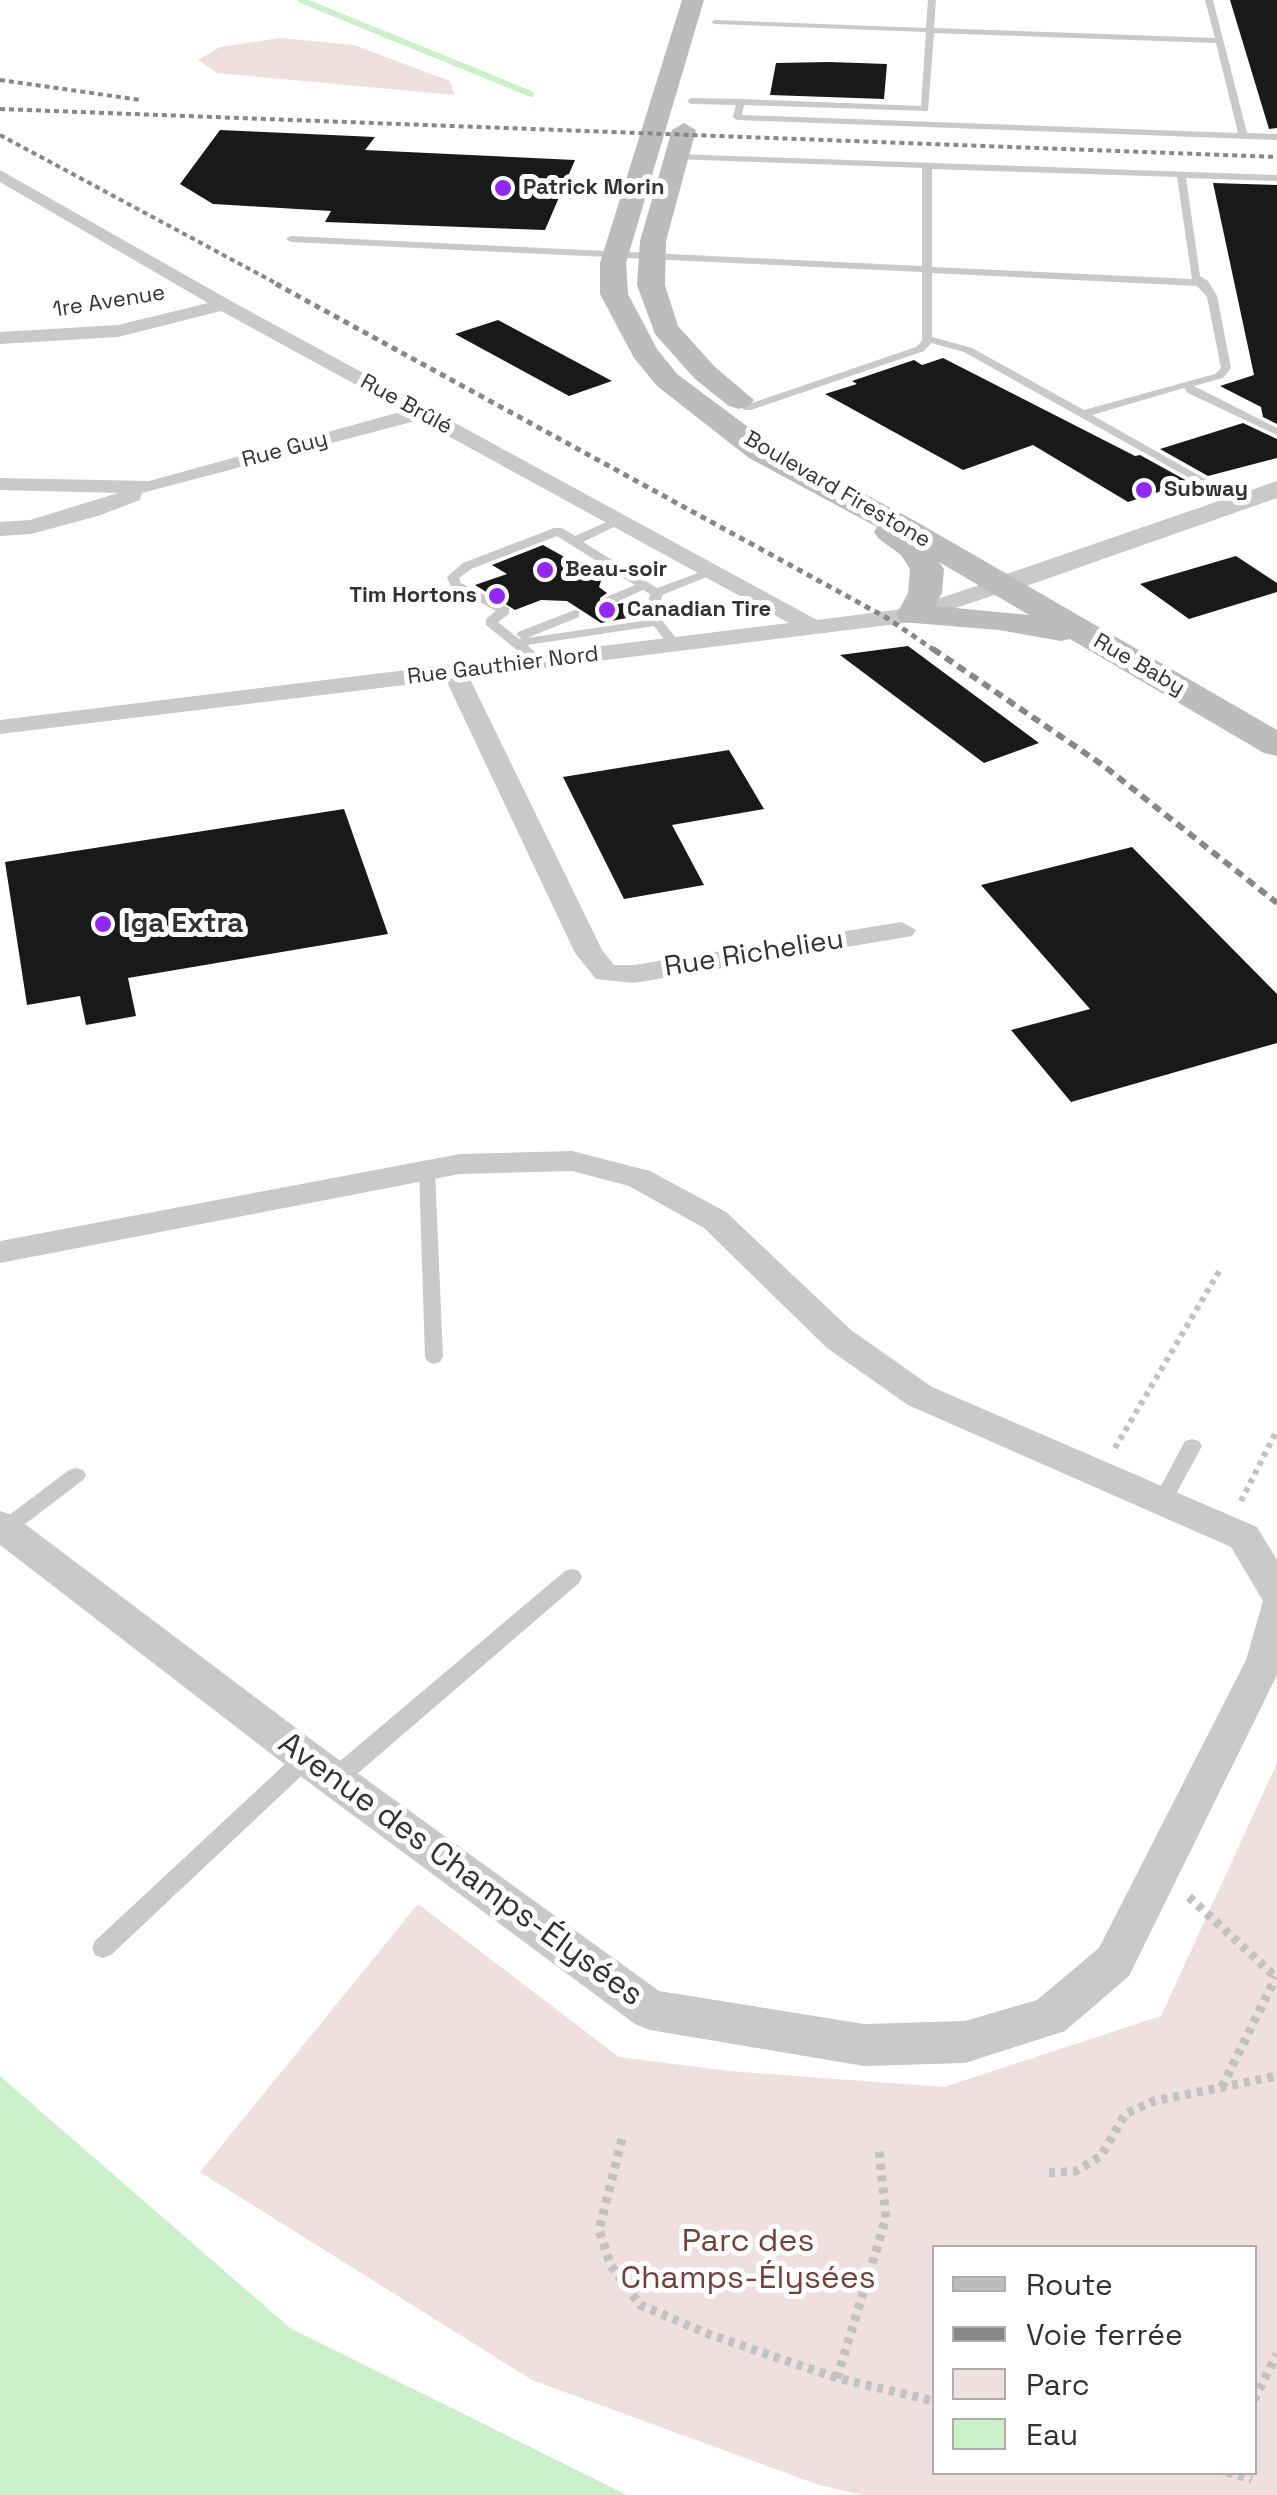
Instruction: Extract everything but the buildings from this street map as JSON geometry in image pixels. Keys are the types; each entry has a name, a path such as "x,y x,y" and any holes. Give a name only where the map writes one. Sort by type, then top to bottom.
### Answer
{"main road":[{"name":"Boulevard Firestone","path":"693,0 616,255 614,294 644,352 667,380 760,451 1018,579"},
{"name":"Boulevard Firestone","path":"717,11 653,241 651,285 665,328 706,373 763,422 1018,579"},
{"path":"822,484 922,558 929,579 913,615 1026,624 1100,643"},
{"name":"Rue Baby","path":"1018,579 1100,643 1277,745"},
{"name":"Rue Baby","path":"1018,579 1277,714"}],"street":[{"name":"Rue Brûlé","path":"0,175 224,305 815,628"},
{"path":"0,190 23,186"},
{"name":"1re Avenue","path":"0,338 118,331 224,305"},
{"name":"Rue Guy","path":"0,530 30,527 90,511 150,488 421,413"},
{"name":"Rue Guy","path":"0,484 150,488"},
{"path":"1018,579 1277,489"},
{"name":"Rue Gauthier Nord","path":"0,728 913,615 1018,579"},
{"name":"Rue Richelieu","path":"454,671 589,953 606,973 634,974 902,930"},
{"path":"0,1252 460,1164 572,1162 639,1178 715,1220 839,1339 920,1396 1244,1537 1277,1592"},
{"name":"Avenue des Champs-Élysées","path":"2,1527 321,1769 650,2010 864,2045 965,2042 1050,2016 1114,1962 1266,1660 1277,1610"}],"lane":[{"path":"925,124 932,0"},
{"path":"1209,0 1243,136"},
{"path":"717,11 929,30 1220,41"},
{"path":"691,101 926,110"},
{"path":"741,102 737,117 1277,137"},
{"path":"676,157 1277,178"},
{"path":"747,408 920,349 927,338 927,166"},
{"path":"1083,414 1219,376 1226,368 1212,296 1195,277 1181,175"},
{"path":"291,239 1204,284"},
{"path":"927,338 968,350 1240,502"},
{"path":"1188,384 1192,391 1277,432"},
{"path":"574,541 620,521"},
{"path":"539,661 490,622 505,611 456,585 454,578 466,566 558,531 651,589"},
{"path":"608,600 713,572"},
{"path":"651,589 652,615 676,646"},
{"path":"516,641 575,614"},
{"path":"516,641 658,622"},
{"path":"427,1170 434,1357"},
{"path":"1162,1502 1192,1446"},
{"path":"2,1527 76,1475"},
{"path":"104,1948 321,1769 572,1577"}],"path":[{"path":"1112,1454 1221,1268"},
{"path":"1238,1506 1277,1430"},
{"path":"1189,1897 1276,1978 1221,2088"},
{"path":"1050,2173 1076,2171 1101,2156 1126,2114 1154,2101 1277,2076"},
{"path":"622,2139 599,2230 611,2266 640,2305 711,2335 838,2378 932,2401"},
{"path":"838,2378 886,2218 878,2149"},
{"path":"1257,2394 1277,2354"},
{"path":"1238,2475 1252,2479"}],"green space":[{"path":"280,38 354,45 450,81 454,95 217,73 198,60 220,47"},
{"name":"Parc des Champs-Élysées","path":"1277,1763 1277,2495 862,2495 819,2485 532,2380 200,2172 418,1904 619,2057 729,2071 944,2087 1161,2016"}],"water":[{"path":"0,2076 290,2328 627,2495 0,2495"}],"waterway":[{"path":"301,0 531,94"}],"railway":[{"path":"0,80 141,100"},
{"path":"0,109 1277,157"},
{"path":"0,135 281,286"},
{"path":"276,284 887,618 937,652"},
{"path":"933,649 1104,766 1277,903"}],"place":[{"name":"Patrick Morin","path":"503,188"},
{"name":"Subway","path":"1144,490"},
{"name":"Beau-soir","path":"545,570"},
{"name":"Tim Hortons","path":"497,596"},
{"name":"Canadian Tire","path":"607,610"},
{"name":"Iga Extra","path":"103,924"}]}
